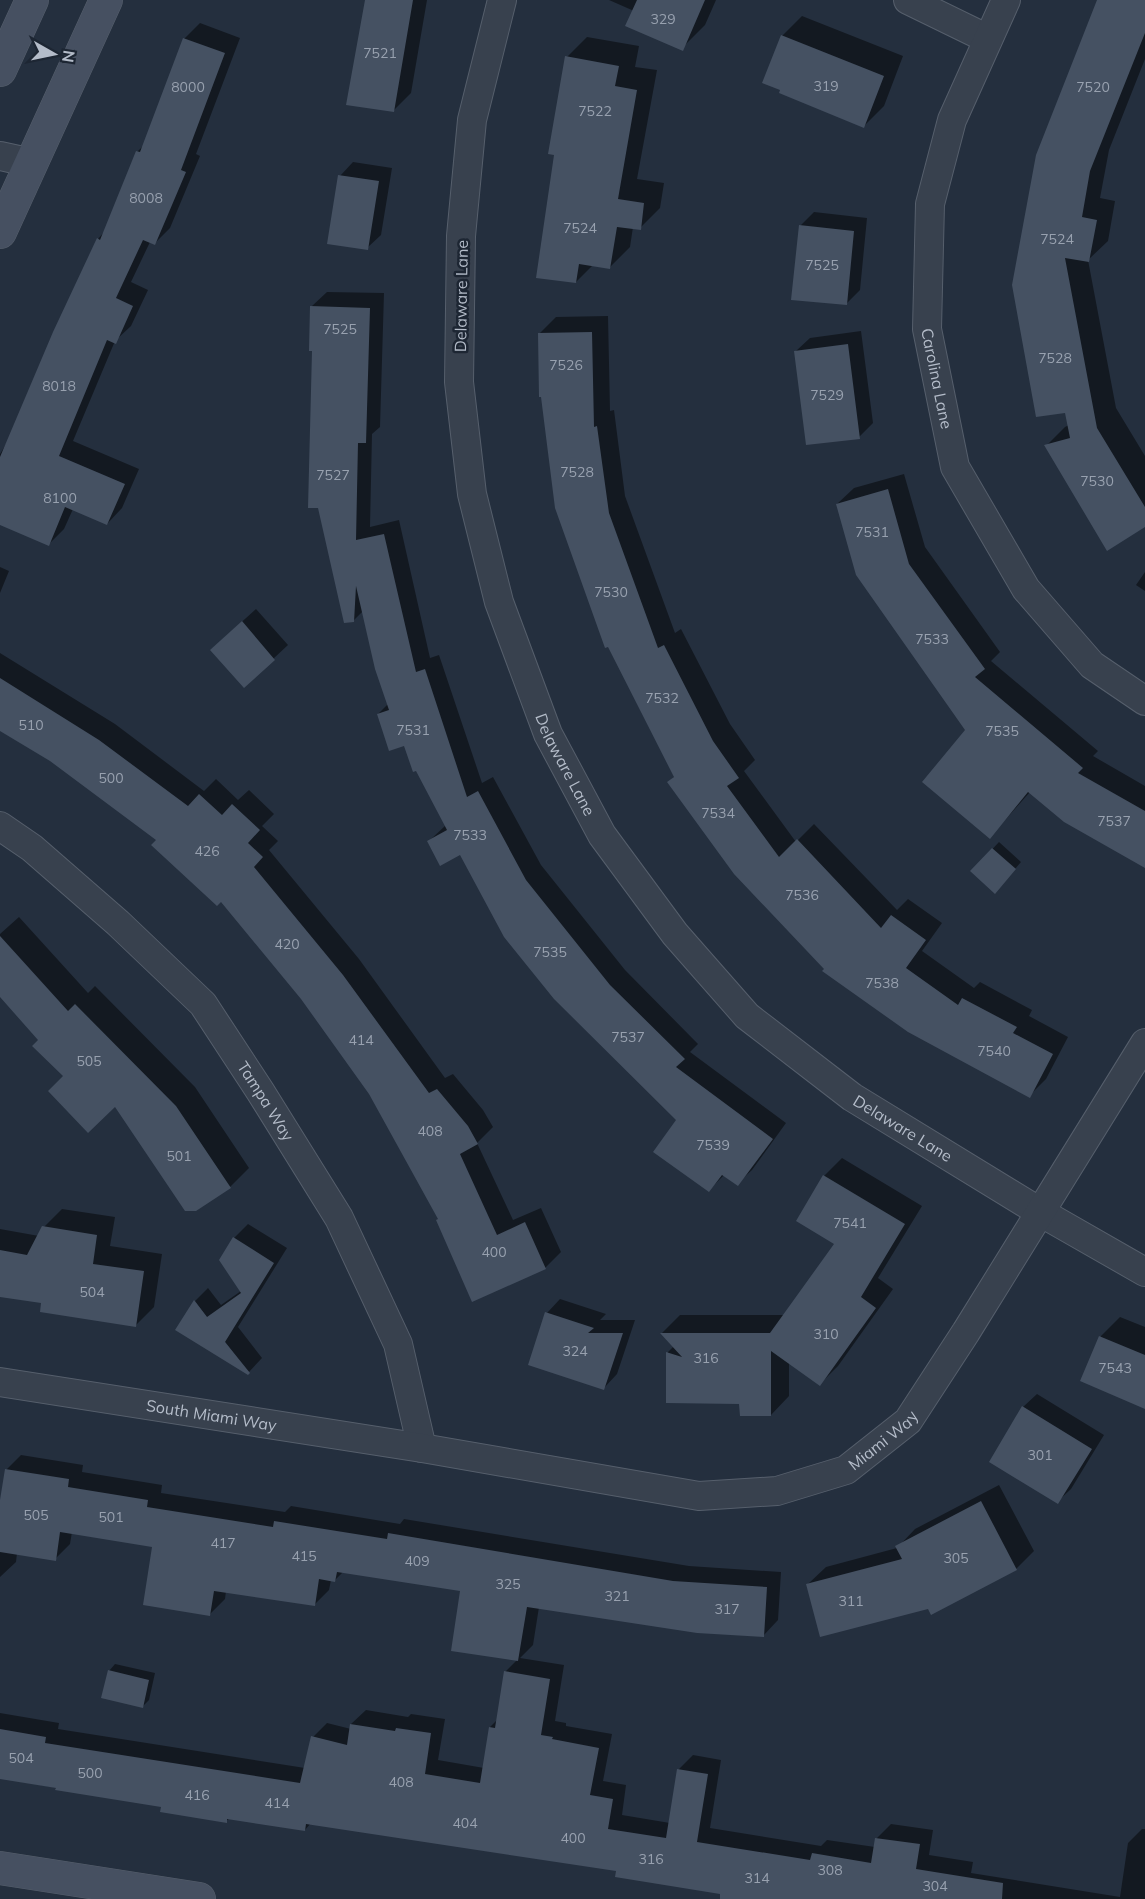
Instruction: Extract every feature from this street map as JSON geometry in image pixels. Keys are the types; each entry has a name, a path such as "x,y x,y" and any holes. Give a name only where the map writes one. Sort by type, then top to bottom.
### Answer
{"street":[{"path":"0,70 32,0"},
{"path":"0,232 106,0"},
{"name":"Delaware Lane","path":"502,0 472,120 461,236 459,381 472,494 499,602 548,734 602,835 675,934 747,1016 852,1097 1040,1212 1145,1272"},
{"path":"908,0 988,39"},
{"name":"Carolina Lane","path":"1006,0 952,120 930,204 927,329 955,467 1026,589 1092,665 1145,701"},
{"path":"0,156 32,164"},
{"name":"Tampa Way","path":"0,826 32,848 118,923 203,1004 339,1218 398,1344 423,1448"},
{"name":"Miami Way","path":"423,1448 699,1496 777,1491 846,1470 908,1421 1145,1043"},
{"name":"South Miami Way","path":"0,1382 423,1448"},
{"path":"0,1868 199,1899"}],"building":[{"path":"365,0 413,0 394,112 346,105"},
{"path":"637,0 705,0 683,51 625,26"},
{"path":"1097,0 1145,0 1145,33 1090,171 1082,217 1097,220 1089,262 1065,258 1097,428 1145,507 1145,527 1107,551 1044,445 1070,438 1065,413 1036,417 1012,285 1036,155"},
{"path":"781,35 884,76 864,128 779,93 780,90 762,83"},
{"path":"183,38 225,53 181,170 186,172 155,245 143,240 116,298 133,306 116,344 107,340 59,456 125,484 107,525 65,507 49,546 0,525 0,457 53,332 97,238 100,240 136,151 140,152"},
{"path":"565,56 619,66 615,86 637,90 618,199 644,203 641,230 617,227 610,269 579,264 576,283 536,278 554,155 548,154"},
{"path":"338,175 379,181 368,250 327,244"},
{"path":"799,225 854,231 847,305 791,300"},
{"path":"310,306 370,308 366,443 358,443 356,540 384,534 416,672 425,669 467,797 478,791 526,880 610,985 685,1059 676,1067 773,1139 738,1186 722,1175 709,1192 653,1152 676,1120 554,999 504,937 460,855 440,866 427,841 447,830 416,771 413,772 404,746 389,751 377,714 389,710 375,669 356,586 354,622 344,623 318,508 308,508 312,351 309,351"},
{"path":"592,332 594,427 597,426 609,513 658,648 664,645 713,741 739,778 727,786 779,857 797,839 881,928 891,915 926,940 906,968 958,1005 962,998 1017,1027 1013,1033 1053,1054 1030,1098 908,1032 822,971 824,969 734,874 667,782 674,777 608,647 605,648 555,508 541,397 539,397 538,333"},
{"path":"848,344 860,439 806,445 794,351"},
{"path":"888,489 909,564 985,669 975,677 1083,768 1078,773 1145,811 1145,868 1064,822 1028,792 990,839 922,782 965,730 856,575 836,504"},
{"path":"242,621 275,660 244,688 210,650"},
{"path":"0,678 99,740 188,806 199,794 222,815 232,804 260,830 248,843 263,857 254,867 343,975 429,1093 437,1089 468,1126 478,1144 460,1154 497,1235 525,1222 546,1269 472,1302 436,1220 438,1219 369,1094 301,999 221,902 217,906 151,845 156,840 50,761 0,731"},
{"path":"992,848 1016,869 995,894 970,871"},
{"path":"0,936 68,1011 75,1004 176,1106 231,1188 196,1211 185,1211 115,1107 88,1133 48,1091 63,1076 32,1046 38,1040 0,997"},
{"path":"823,1175 905,1224 861,1297 876,1308 820,1386 771,1351 771,1416 740,1416 739,1404 666,1403 666,1352 682,1357 660,1333 770,1333 834,1244 796,1221"},
{"path":"42,1226 97,1235 93,1264 144,1271 136,1327 40,1312 41,1303 0,1297 0,1250 27,1255"},
{"path":"233,1237 274,1263 225,1342 250,1373 248,1375 175,1330 194,1300 207,1317 241,1293 219,1260"},
{"path":"545,1312 594,1328 588,1333 623,1333 604,1390 528,1365"},
{"path":"1099,1336 1145,1355 1145,1409 1080,1381"},
{"path":"1022,1406 1092,1449 1058,1504 989,1462"},
{"path":"5,1469 69,1479 68,1487 148,1500 147,1507 273,1527 274,1521 387,1539 388,1533 673,1581 767,1587 764,1637 697,1633 527,1607 518,1661 451,1651 460,1591 337,1572 335,1582 319,1579 315,1606 214,1591 210,1616 143,1605 152,1547 60,1532 56,1561 0,1552 0,1500"},
{"path":"981,1501 1017,1570 931,1615 928,1609 820,1637 806,1584 902,1559 895,1546"},
{"path":"108,1670 149,1680 143,1708 101,1698"},
{"path":"504,1671 550,1679 541,1735 599,1748 590,1795 613,1799 608,1829 666,1838 677,1769 708,1774 697,1842 810,1860 812,1853 871,1863 875,1838 920,1844 916,1869 1003,1883 1002,1899 720,1899 720,1894 615,1877 616,1871 306,1824 305,1831 227,1819 227,1823 160,1812 161,1807 0,1779 0,1729 46,1737 45,1743 300,1783 311,1736 347,1745 350,1724 395,1731 396,1728 431,1733 425,1774 480,1783 489,1727 495,1728"}]}
